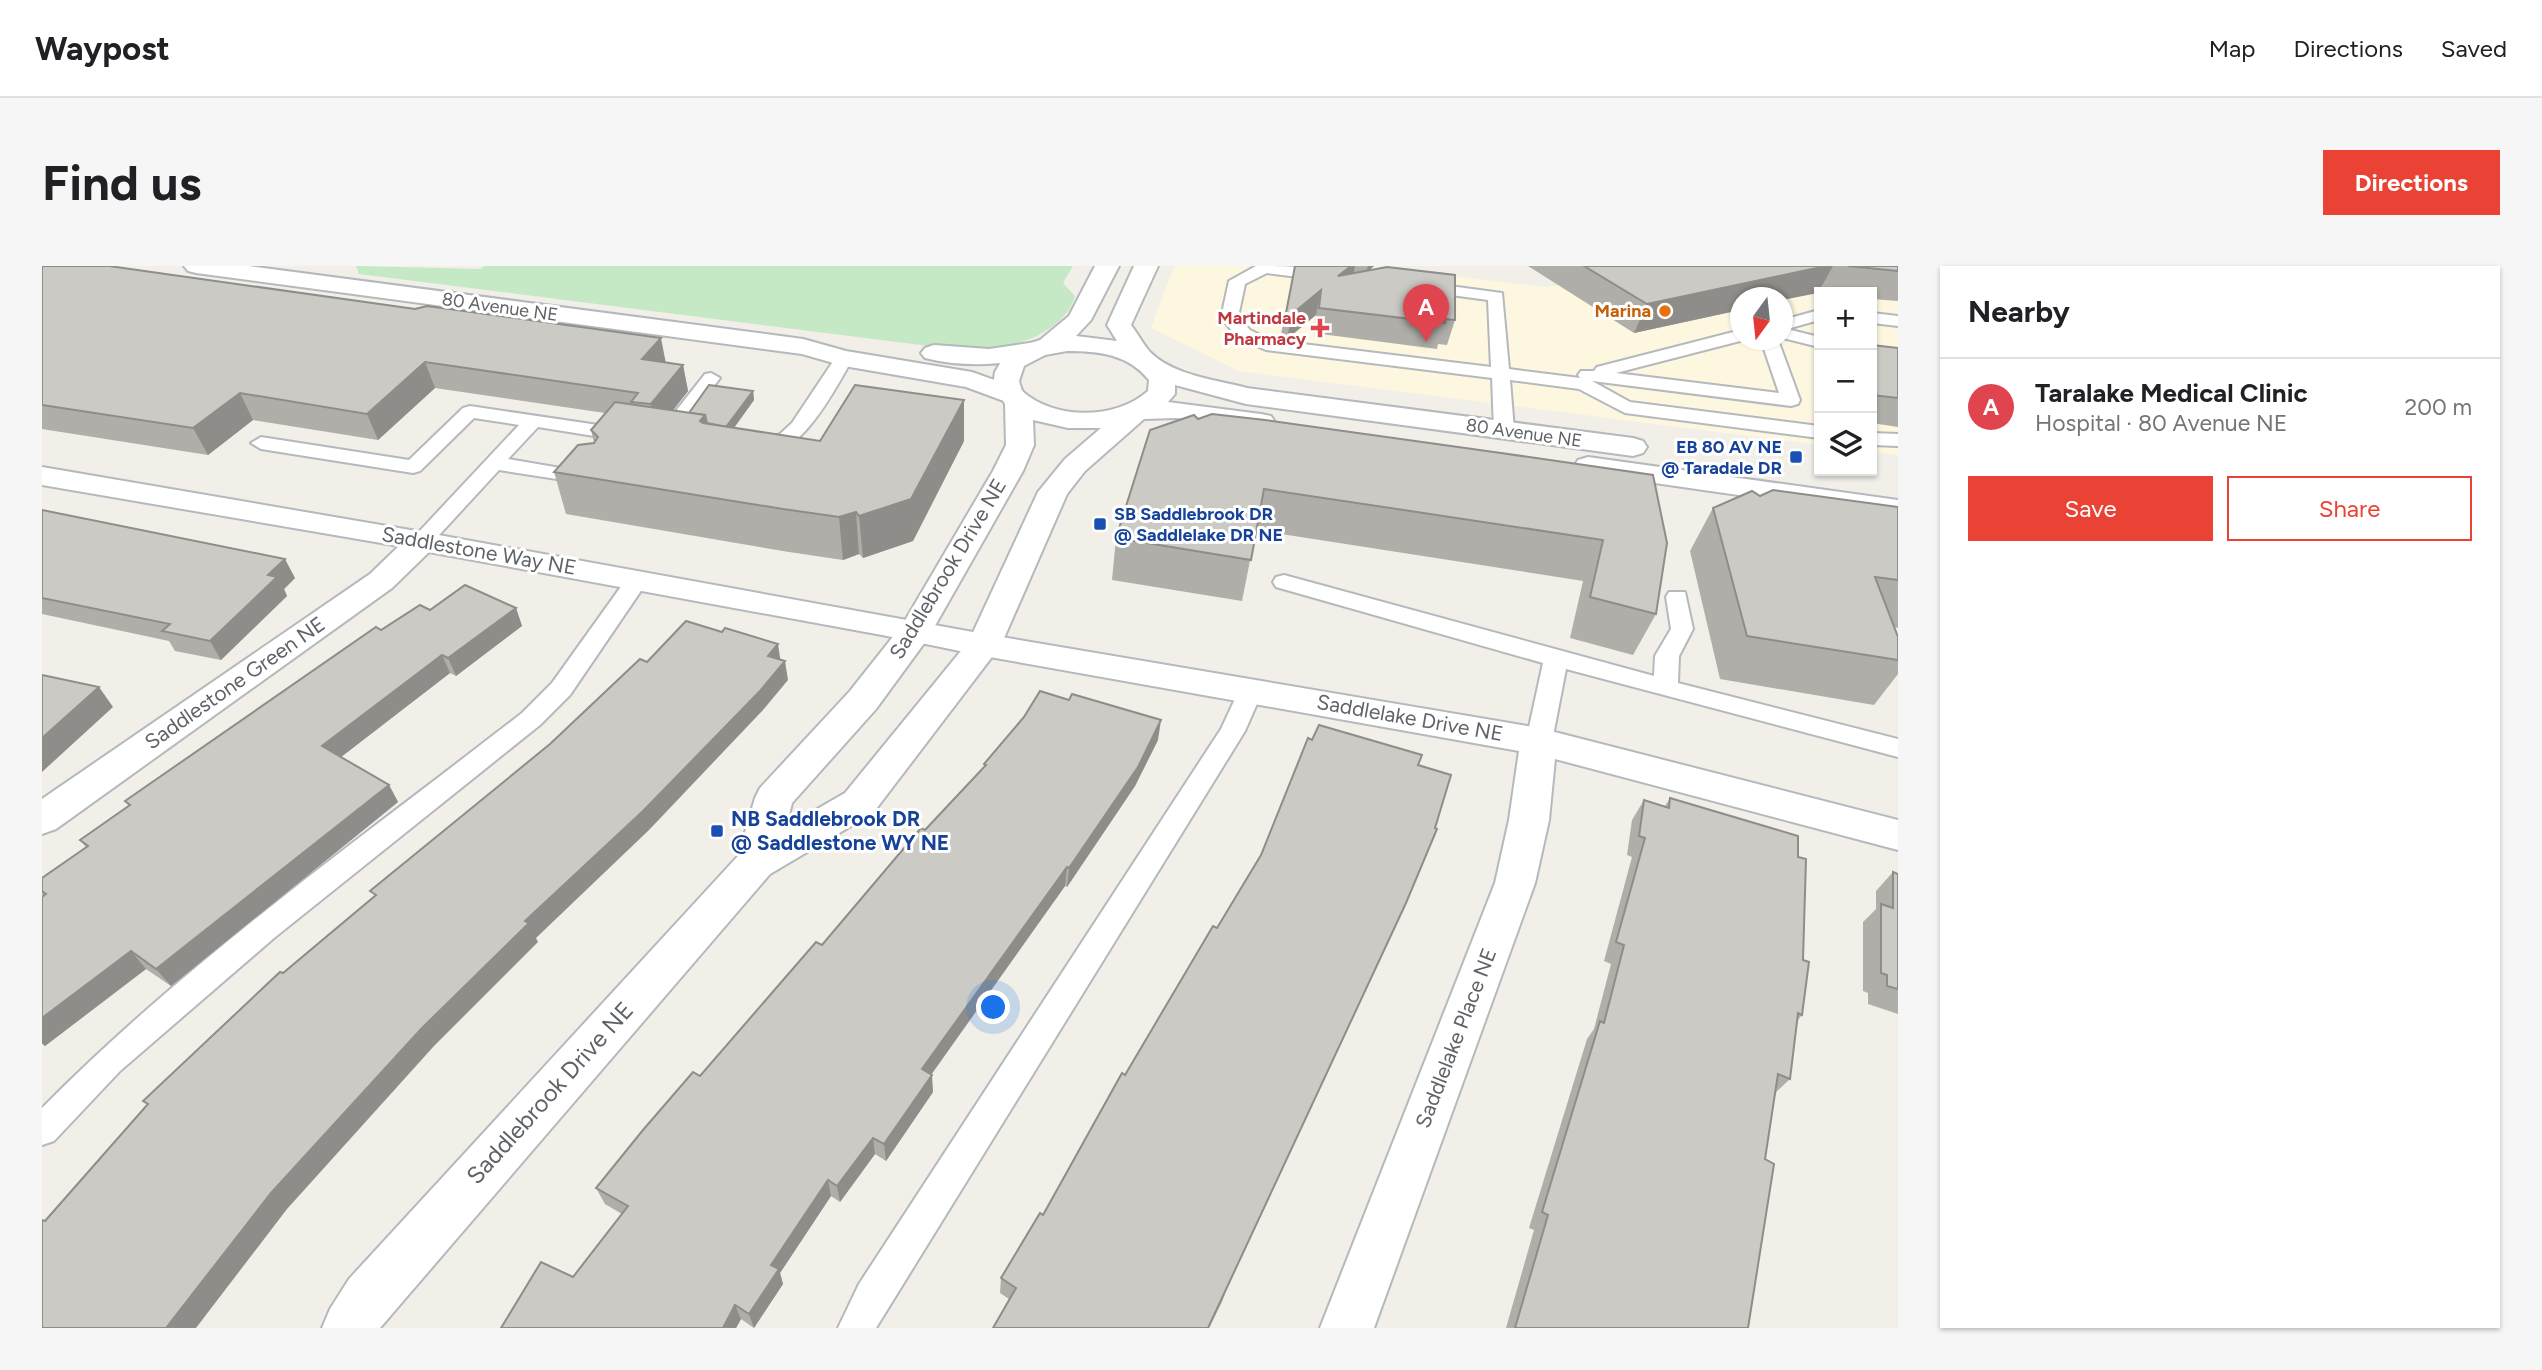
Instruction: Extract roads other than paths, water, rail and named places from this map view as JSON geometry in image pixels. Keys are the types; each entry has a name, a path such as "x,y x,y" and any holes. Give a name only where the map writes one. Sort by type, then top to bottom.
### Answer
{"street":[{"name":"80 Avenue NE","path":"197,266 308,273 803,347 845,358 972,380 1015,399 1037,413 1057,419 1086,422 1137,413 1176,410 1898,509"},
{"path":"1043,348 1079,320 1107,266"},
{"path":"1146,266 1119,325 1148,362"},
{"name":"80 Avenue NE","path":"803,347 873,346 989,357 1086,343 1121,349 1182,379 1246,396 1898,483"},
{"name":"Saddlebrook Drive NE","path":"756,863 774,798 863,700 916,630 1008,471 1020,445 1015,399 1007,388 1005,377 1012,364 1043,348"},
{"name":"Saddlebrook Drive NE","path":"349,1328 368,1298 756,863 859,803 984,645 1053,492 1074,465 1137,413 1151,405 1162,389 1162,380 1148,362"},
{"name":"Saddlestone Way NE","path":"42,476 916,630"},
{"name":"Saddlestone Green NE","path":"42,819 381,581 422,541"},
{"name":"Saddlelake Drive NE","path":"916,630 984,645 1539,741 1898,835"},
{"name":"Saddlelake Place NE","path":"1347,1328 1516,883 1529,820 1539,741"}],"lane":[{"path":"1347,278 1265,268 1237,281 1230,318 1244,334 1266,345 1502,374 1791,400 1774,350"},
{"path":"1401,284 1496,296 1504,430"},
{"path":"1793,322 1814,316"},
{"path":"1877,319 1898,321"},
{"path":"1793,336 1814,341"},
{"path":"1586,380 1730,338"},
{"path":"740,452 772,449 791,437 845,358"},
{"path":"663,440 711,378"},
{"path":"1586,380 1625,407 1814,431"},
{"path":"261,443 413,467 470,412 688,444"},
{"path":"422,541 533,421"},
{"path":"1877,439 1898,440"},
{"path":"495,463 596,479"},
{"path":"42,1130 109,1061 264,930 531,719 561,689 638,579"},
{"path":"1284,582 1556,659 1898,748"},
{"path":"1666,687 1667,656 1682,629 1677,597"},
{"path":"1539,741 1556,659"},
{"path":"856,1328 872,1297 1233,731 1251,690"}],"place":[{"name":"Marina","path":"1665,311"},
{"name":"Martindale Pharmacy","path":"1320,328"},
{"name":"Taralake Medical Clinic","path":"1426,342"},
{"name":"EB 80 AV NE @ Taradale DR","path":"1796,457"},
{"name":"SB Saddlebrook DR @ Saddlelake DR NE","path":"1100,524"},
{"name":"NB Saddlebrook DR @ Saddlestone WY NE","path":"717,831"}]}
